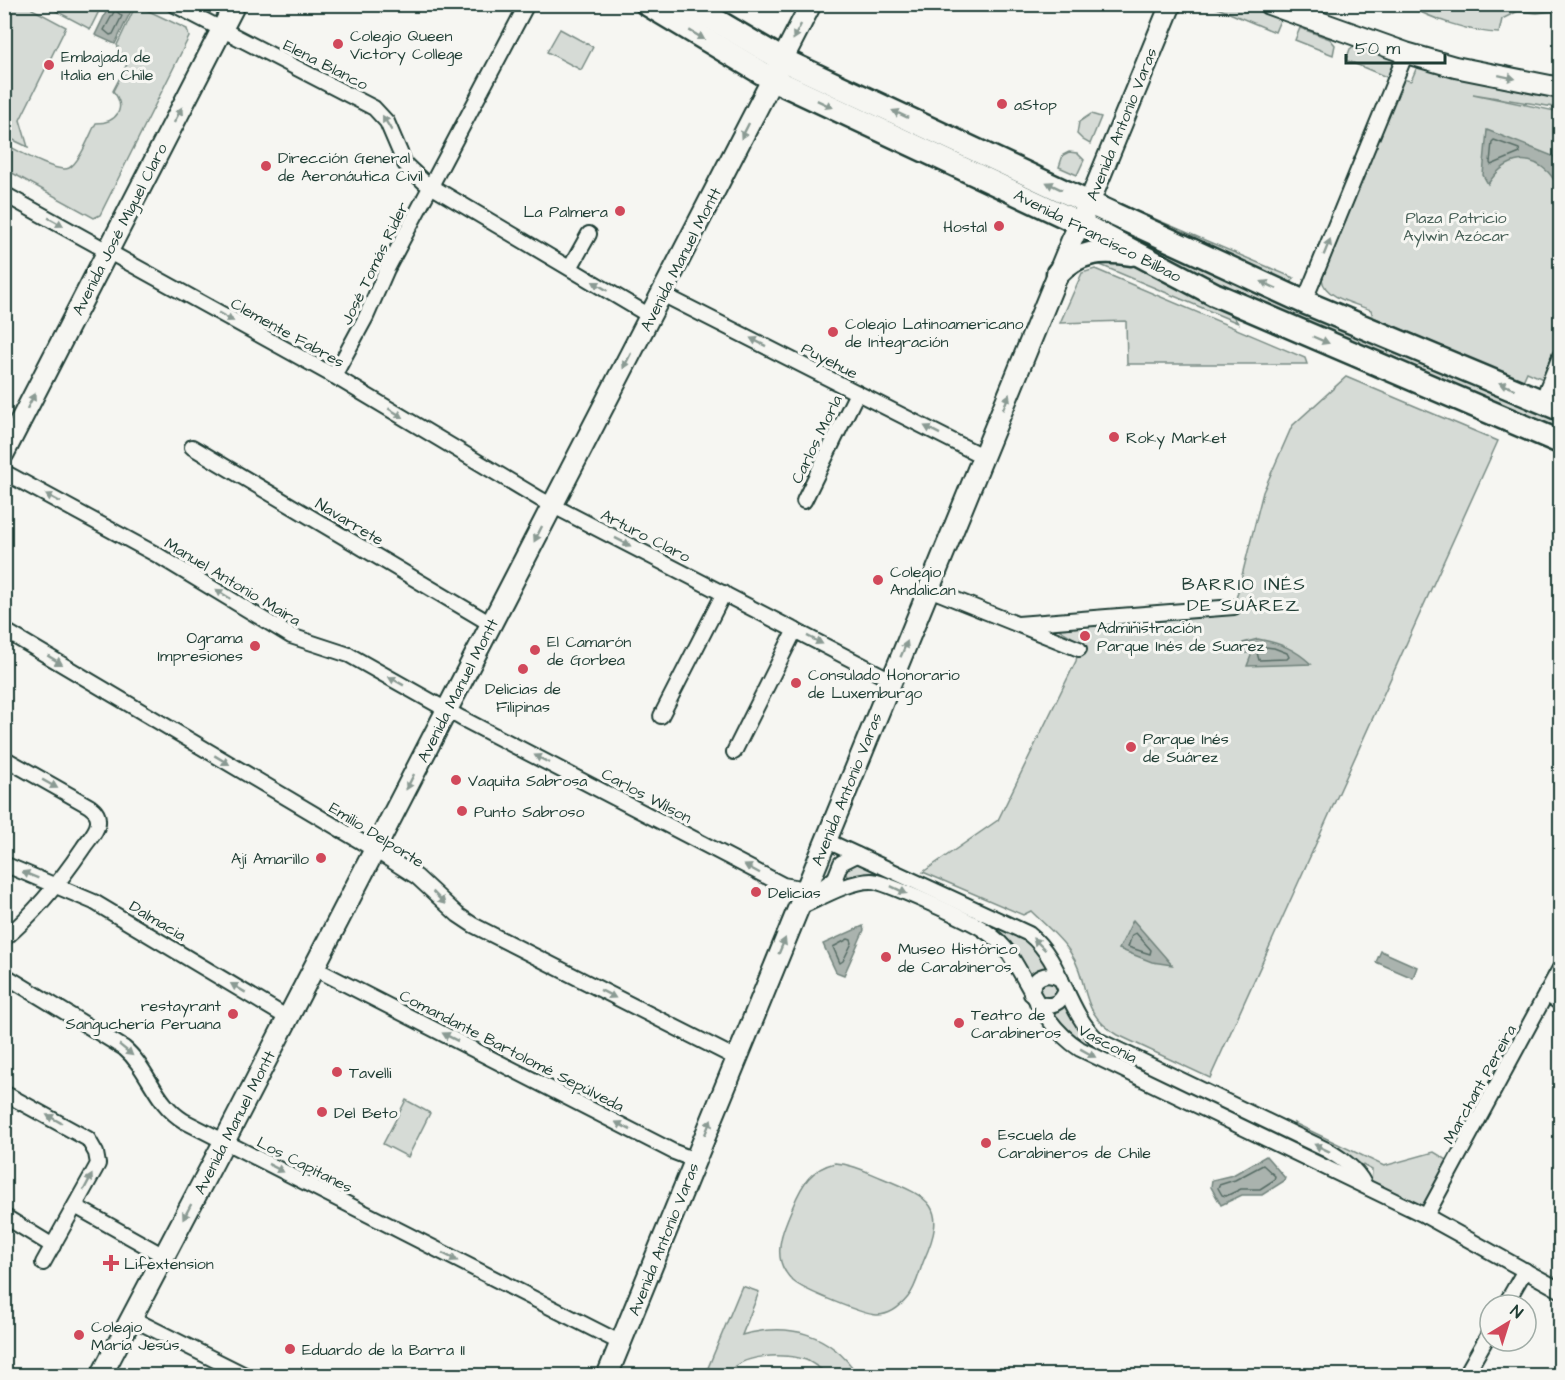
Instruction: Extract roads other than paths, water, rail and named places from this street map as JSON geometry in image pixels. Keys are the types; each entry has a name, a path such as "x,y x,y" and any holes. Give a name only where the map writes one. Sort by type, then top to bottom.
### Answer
{"main road":[{"name":"Avenida José Miguel Claro","path":"4,453 235,4"},
{"name":"Avenida Francisco Bilbao","path":"647,4 777,70 1084,213 1551,405"},
{"name":"Avenida Francisco Bilbao","path":"688,4 777,70"},
{"name":"Avenida Manuel Montt","path":"101,1376 811,4"},
{"name":"Avenida Antonio Varas","path":"607,1376 1058,273 1171,4"},
{"path":"1269,4 1406,53 1455,67 1560,88"},
{"name":"Avenida Francisco Bilbao","path":"1084,213 1140,255 1214,294 1560,442"},
{"path":"1058,273 1074,259 1089,253 1108,251 1140,255"}],"street":[{"name":"Elena Blanco","path":"173,4 374,108 387,122 405,164 431,187"},
{"name":"José Tomás Rider","path":"334,376 366,318 387,269 527,4"},
{"path":"1304,302 1406,53"},
{"path":"431,187 650,316"},
{"name":"Clemente Fabres","path":"4,194 334,376 552,505"},
{"path":"570,268 588,234"},
{"name":"Puyehue","path":"662,294 984,457"},
{"path":"1551,405 1560,356"},
{"name":"Carlos Morla","path":"804,501 857,393"},
{"name":"Navarrete","path":"192,447 491,624"},
{"name":"Manuel Antonio Maira","path":"4,472 159,556 291,636 349,655 447,710"},
{"name":"Arturo Claro","path":"552,505 891,680"},
{"path":"929,589 1079,649"},
{"path":"661,716 724,593"},
{"path":"1018,624 1234,607"},
{"name":"Emilio Delporte","path":"4,630 375,850 417,877 458,915 473,925 736,1058"},
{"path":"734,752 795,630"},
{"name":"Carlos Wilson","path":"447,710 783,885 806,889"},
{"path":"4,758 96,811 98,824 57,886 31,916 4,939"},
{"name":"Vasconia","path":"825,840 1029,934 1045,949 1084,1023 1102,1043 1327,1150 1351,1166 1365,1186"},
{"name":"Vasconia","path":"839,883 841,863 857,855"},
{"name":"Dalmacia","path":"4,864 94,902 118,915 288,1018"},
{"name":"Vasconia","path":"798,908 839,883 878,882 982,928 1009,953 1034,999 1063,1037 1087,1053 1426,1216 1560,1290"},
{"path":"806,889 839,883"},
{"name":"Comandante Bartolomé Sepúlveda","path":"314,968 674,1152 695,1160"},
{"name":"Marchant Pereira","path":"1426,1216 1560,968"},
{"name":"Los Capitanes","path":"4,975 124,1048 140,1063 169,1110 184,1121 621,1343"},
{"path":"1042,975 1052,975 1064,984 1060,1000 1053,1005 1034,999 1035,981 1042,975"},
{"path":"1546,994 1560,1003"},
{"path":"4,1092 88,1139 96,1153 98,1164 43,1263"},
{"path":"75,1206 164,1256"},
{"path":"4,1216 53,1246"},
{"path":"1512,1293 1525,1270"},
{"path":"131,1318 247,1376"},
{"path":"1465,1376 1478,1353"}],"water":[{"path":"110,4 131,11 115,44 95,35"},
{"path":"1487,130 1560,159 1560,186 1540,166 1523,161 1501,169 1488,184 1483,175"},
{"path":"1258,639 1287,647 1311,664 1247,666 1252,653 1239,653 1243,643"},
{"path":"1133,920 1172,965 1152,962 1119,949"},
{"path":"863,926 864,930 844,975 836,972 823,944"},
{"path":"1381,951 1417,967 1413,978 1376,962"},
{"path":"1266,1156 1285,1178 1284,1181 1262,1195 1242,1195 1221,1205 1211,1187 1212,1180 1233,1175"}],"place":[{"name":"Colegio Queen Victory College","path":"338,44"},
{"name":"Embajada de Italia en Chile","path":"49,65"},
{"name":"aStop","path":"1002,104"},
{"name":"Dirección General de Aeronáutica Civil","path":"266,166"},
{"name":"La Palmera","path":"620,211"},
{"name":"Hostal","path":"999,226"},
{"name":"Colegio Latinoamericano de Integración","path":"833,332"},
{"name":"Roky Market","path":"1114,437"},
{"name":"Colegio Andalican","path":"878,580"},
{"name":"Administración Parque Inés de Suarez","path":"1085,636"},
{"name":"Ograma Impresiones","path":"255,646"},
{"name":"El Camarón de Gorbea","path":"535,650"},
{"name":"Delicias de Filipinas","path":"523,669"},
{"name":"Consulado Honorario de Luxemburgo","path":"796,683"},
{"name":"Parque Inés de Suárez","path":"1131,747"},
{"name":"Vaquita Sabrosa","path":"456,780"},
{"name":"Punto Sabroso","path":"462,811"},
{"name":"Ají Amarillo","path":"321,858"},
{"name":"Delicias","path":"756,892"},
{"name":"Museo Histórico de Carabineros","path":"886,957"},
{"name":"restayrant Sanguchería Peruana","path":"233,1014"},
{"name":"Teatro de Carabineros","path":"959,1023"},
{"name":"Tavelli","path":"337,1072"},
{"name":"Del Beto","path":"322,1112"},
{"name":"Escuela de Carabineros de Chile","path":"986,1143"},
{"name":"Lifextension","path":"111,1263"},
{"name":"Colegio María Jesús","path":"79,1335"},
{"name":"Eduardo de la Barra II","path":"290,1349"}],"district":[{"name":"BARRIO INÉS DE SUÁREZ","path":"1244,594"}],"park label":[{"name":"Plaza Patricio Aylwin Azócar","path":"1456,226"}]}
